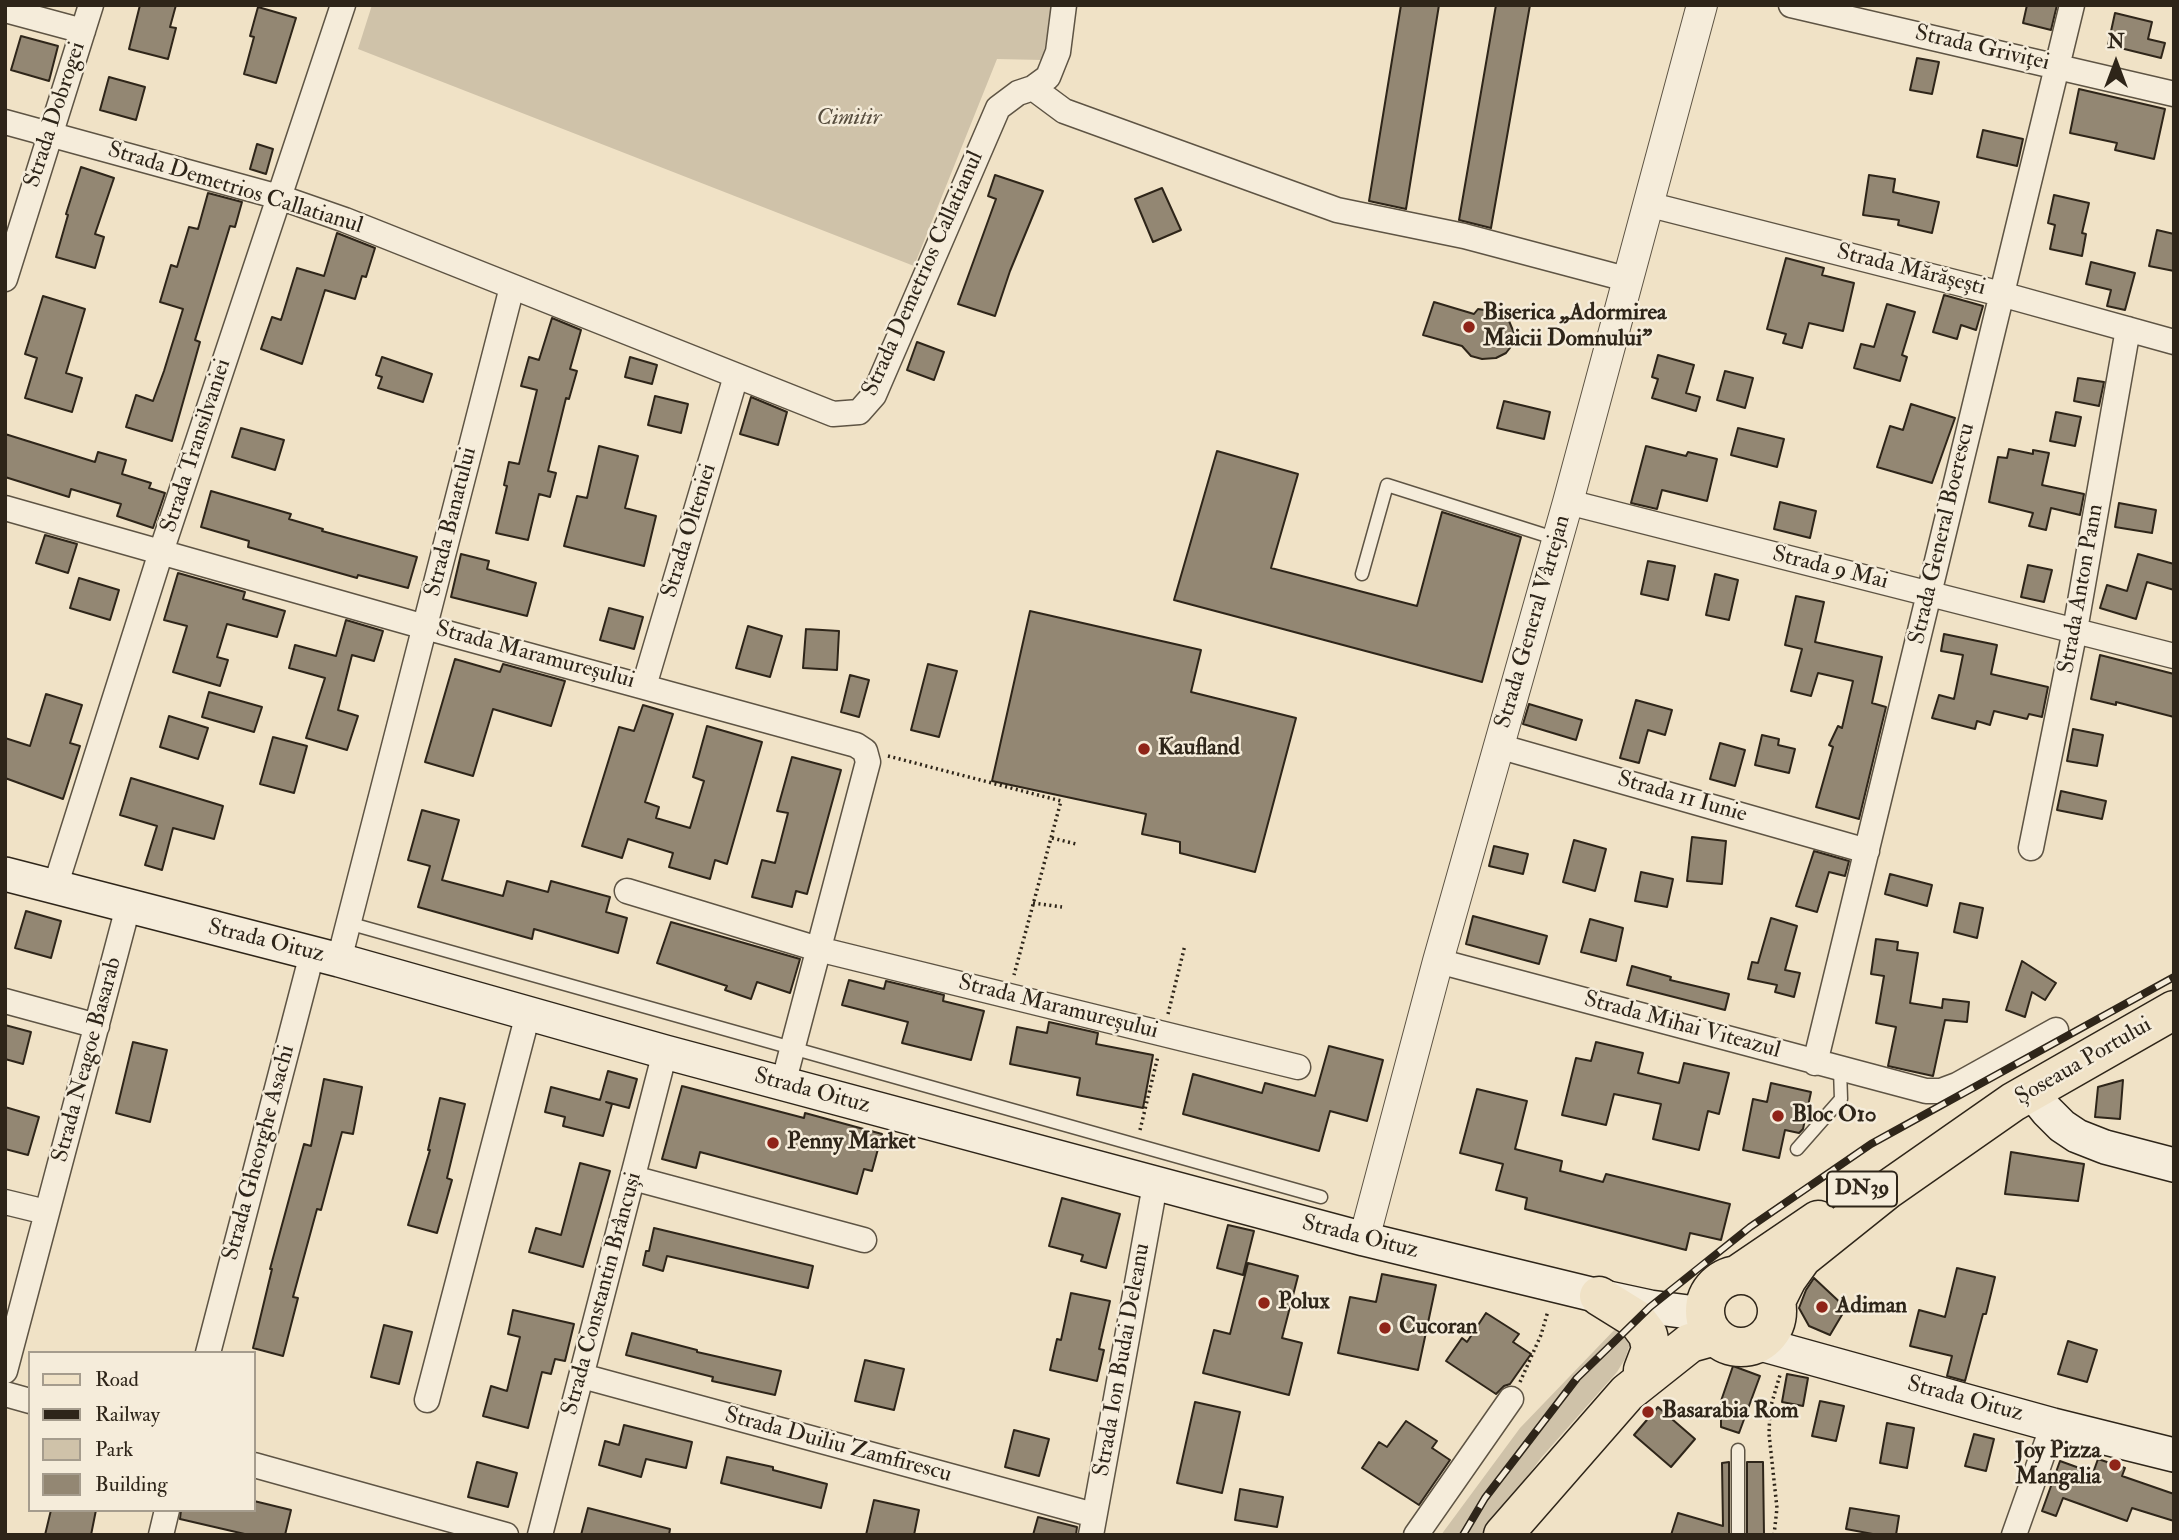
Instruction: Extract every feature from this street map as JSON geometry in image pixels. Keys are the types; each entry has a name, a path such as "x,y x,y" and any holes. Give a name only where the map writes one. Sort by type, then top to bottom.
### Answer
{"main road":[{"name":"Strada Oituz","path":"5,874 325,957 1154,1185 1555,1286 1650,1307 1710,1325"},
{"name":"Șoseaua Portului","path":"1776,1301 1802,1258 1887,1190 2031,1091 2174,1010"},
{"path":"2031,1091 2062,1126 2077,1136 2105,1147 2174,1165"},
{"name":"Șoseaua Portului","path":"1737,1275 1866,1187 1994,1115"},
{"path":"1737,1275 1750,1276 1761,1281 1776,1301"},
{"name":"DN39","path":"1503,1535 1635,1382 1710,1325 1707,1297 1721,1280 1737,1275"},
{"path":"1599,1296 1636,1319 1648,1335 1651,1349 1635,1382"},
{"name":"DN39","path":"1772,1347 1776,1301"},
{"path":"1710,1325 1731,1346 1772,1347"},
{"name":"Strada Oituz","path":"1772,1347 2174,1455"}],"street":[{"name":"Strada Dobrogei","path":"5,279 91,5"},
{"name":"Strada Transilvaniei","path":"55,887 162,552 343,5"},
{"path":"1064,5 1058,52 1048,77 1034,88 1064,111 1337,210 1464,236 1626,279"},
{"name":"Strada General Vârtejan","path":"1364,1239 1702,5"},
{"name":"Strada Griviței","path":"1791,5 2174,94"},
{"name":"Strada General Boerescu","path":"1815,1063 2072,5"},
{"name":"Strada Dobrogei","path":"5,10 83,31"},
{"name":"Strada Demetrios Callatianul","path":"5,122 279,197 345,220 833,414 859,412 874,396 999,108 1018,93 1034,88"},
{"name":"Strada Mărășești","path":"1647,204 2001,294 2174,342"},
{"name":"Strada Banatului","path":"325,957 348,923 512,286"},
{"name":"Strada Anton Pann","path":"2031,848 2075,630 2128,329"},
{"name":"Strada Olteniei","path":"644,686 736,376"},
{"name":"Strada 9 Mai","path":"1568,502 2174,656"},
{"name":"Strada Maramureșului","path":"5,508 856,745 865,751"},
{"name":"Strada 11 Iunie","path":"1498,746 1867,850"},
{"path":"783,1084 868,762 865,751"},
{"name":"Strada Maramureșului","path":"627,891 818,949 1298,1067"},
{"name":"Strada Neagoe Basarab","path":"5,1371 128,907"},
{"name":"Strada Gheorghe Asachi","path":"209,1351 325,957"},
{"name":"Strada Mihai Viteazul","path":"1438,961 1926,1091 1941,1091 1956,1085 2056,1030"},
{"path":"5,1001 97,1026"},
{"path":"427,1400 528,1014"},
{"name":"Strada Constantin Brâncuși","path":"540,1535 665,1052"},
{"path":"633,1178 864,1241"},
{"name":"Strada Ion Budai Deleanu","path":"1092,1525 1154,1185"},
{"path":"5,1202 46,1212"},
{"name":"Strada Duiliu Zamfirescu","path":"582,1376 1092,1525"},
{"path":"5,1394 28,1400"},
{"path":"1416,1535 1511,1399"},
{"path":"2014,1535 2053,1424"},
{"path":"256,1466 506,1535"},
{"path":"161,1535 167,1512"}],"lane":[{"path":"1362,573 1387,485 1557,539"},
{"path":"348,923 1321,1197"},
{"path":"1797,1149 1841,1100 1840,1069"},
{"path":"1738,1450 1738,1535"}],"path":[{"path":"865,751 1058,798 1061,805 1008,996"},
{"path":"1052,838 1076,844"},
{"path":"1034,902 1062,907"},
{"path":"1137,1145 1185,945"},
{"path":"1511,1399 1541,1335 1555,1286"},
{"path":"1772,1347 1770,1457 1777,1508 1774,1535"}],"green space":[{"name":"Cimitir","path":"372,5 1052,5 1043,60 997,59 914,266 358,49"},
{"path":"1619,1325 1630,1344 1617,1372 1541,1458 1484,1535 1441,1535 1520,1428"}],"building":[{"path":"140,5 176,5 170,27 176,28 168,59 129,49"},
{"path":"1401,5 1439,5 1406,209 1369,201"},
{"path":"1496,5 1530,5 1491,228 1459,220"},
{"path":"2027,5 2057,5 2051,30 2023,23"},
{"path":"258,7 296,18 276,83 244,74 254,37 250,36"},
{"path":"2115,13 2152,22 2148,39 2165,43 2161,58 2108,45"},
{"path":"21,36 58,46 49,81 11,70"},
{"path":"1917,58 1939,62 1932,94 1910,90"},
{"path":"109,77 145,87 136,120 100,110"},
{"path":"2079,89 2165,109 2154,159 2115,150 2117,143 2070,133"},
{"path":"1983,130 2023,139 2017,166 1977,157"},
{"path":"257,144 273,149 266,174 250,169"},
{"path":"81,167 114,178 95,234 104,237 95,268 56,257"},
{"path":"995,175 1043,191 1010,271 995,316 958,304 996,199 988,196"},
{"path":"1869,175 1895,179 1893,192 1939,202 1932,233 1898,225 1899,220 1863,215"},
{"path":"1162,188 1181,230 1153,242 1135,199"},
{"path":"208,193 242,202 235,227 230,226 195,340 200,342 172,441 126,427 136,395 153,401 164,371 183,309 160,302 171,265 177,267 189,227 198,229"},
{"path":"2054,195 2089,203 2082,233 2086,234 2082,256 2050,249 2055,225 2048,223"},
{"path":"2157,230 2174,234 2174,271 2149,266"},
{"path":"337,233 375,248 366,277 362,276 355,299 325,290 302,364 261,349 272,317 281,320 297,268 324,276"},
{"path":"1786,258 1824,268 1822,275 1854,283 1843,331 1809,323 1802,348 1783,343 1786,334 1767,329"},
{"path":"2091,262 2135,273 2125,310 2107,306 2111,290 2086,284"},
{"path":"1944,295 1983,306 1976,330 1961,325 1957,339 1933,332"},
{"path":"43,296 85,309 66,373 82,378 72,412 25,398 37,358 25,354"},
{"name":"Biserica „Adormirea Maicii Domnului”","path":"1434,302 1474,314 1478,309 1498,312 1509,321 1514,333 1513,344 1506,353 1496,358 1482,359 1471,356 1462,346 1423,335"},
{"path":"1887,304 1915,312 1902,355 1907,357 1900,381 1854,368 1861,344 1874,347"},
{"path":"552,318 581,330 570,369 577,371 569,399 566,398 548,471 556,473 550,497 539,494 528,540 496,533 507,486 504,485 509,462 519,464 537,390 521,386 529,357 539,360"},
{"path":"917,342 944,352 934,380 907,370"},
{"path":"1658,355 1694,365 1686,393 1700,397 1696,411 1652,398 1658,379 1652,377"},
{"path":"382,357 432,374 423,402 378,388 382,377 376,375"},
{"path":"630,357 657,365 652,384 625,377"},
{"path":"1725,371 1753,378 1745,408 1717,400"},
{"path":"2078,378 2104,382 2099,406 2074,401"},
{"path":"655,396 688,404 681,433 648,425"},
{"path":"751,397 787,412 778,445 740,434"},
{"path":"1504,401 1550,412 1544,439 1497,428"},
{"path":"1911,404 1955,418 1932,483 1877,467 1890,426 1903,430"},
{"path":"2056,412 2081,417 2075,446 2050,441"},
{"path":"241,428 284,440 275,470 232,457"},
{"path":"1738,428 1784,439 1777,467 1731,455"},
{"path":"5,434 95,462 98,452 126,460 122,474 151,483 149,488 165,493 153,528 117,516 121,504 71,489 69,497 5,477"},
{"path":"599,446 638,456 625,508 656,516 644,566 564,546 577,496 587,498"},
{"path":"1646,446 1686,456 1688,452 1717,459 1707,501 1662,490 1657,509 1631,503"},
{"path":"2009,449 2033,454 2033,450 2049,453 2042,485 2084,494 2080,515 2051,508 2046,530 2029,526 2033,513 1989,502 1998,457 2007,458"},
{"path":"1217,451 1298,474 1271,568 1417,606 1442,512 1521,537 1482,682 1174,600"},
{"path":"211,491 291,514 289,519 323,529 322,531 417,557 408,588 358,575 357,578 248,547 249,541 201,527"},
{"path":"1780,502 1816,511 1810,538 1774,529"},
{"path":"2119,503 2156,510 2152,533 2115,527"},
{"path":"45,535 77,544 68,573 36,563"},
{"path":"461,554 489,561 487,569 536,583 527,616 451,597"},
{"path":"2138,554 2174,564 2174,590 2147,582 2136,619 2100,608 2107,585 2127,591"},
{"path":"1648,561 1675,566 1668,600 1641,594"},
{"path":"2028,565 2052,570 2044,602 2021,597"},
{"path":"178,573 245,592 243,599 285,611 277,637 227,624 217,657 228,660 220,686 173,672 187,626 164,620"},
{"path":"1715,574 1738,580 1729,620 1706,615"},
{"path":"79,578 119,590 110,620 70,608"},
{"path":"1796,596 1824,602 1815,642 1882,657 1872,703 1886,707 1859,819 1816,807 1833,747 1829,745 1838,726 1842,728 1853,681 1818,673 1811,696 1791,691 1802,649 1785,645"},
{"path":"609,608 643,617 634,649 600,640"},
{"name":"Kaufland","path":"1030,611 1201,650 1191,692 1296,718 1255,872 1180,853 1180,842 1142,834 1146,814 992,781"},
{"path":"346,620 383,631 374,661 352,655 338,710 358,716 347,750 306,738 325,678 289,668 295,645 336,656"},
{"path":"748,626 782,636 770,677 736,668"},
{"path":"806,629 839,631 837,670 803,668"},
{"path":"1944,634 1997,645 1991,674 2048,687 2042,717 2029,714 2027,719 1994,711 1990,725 1977,721 1975,729 1932,718 1939,695 1954,699 1963,655 1941,651"},
{"path":"2100,655 2174,674 2174,717 2116,702 2116,705 2091,699"},
{"path":"455,659 500,672 503,664 565,681 551,726 493,709 473,776 425,762"},
{"path":"928,664 957,671 939,737 911,730"},
{"path":"850,675 869,680 859,717 841,712"},
{"path":"209,692 262,707 254,732 202,717"},
{"path":"46,694 82,705 70,743 80,746 63,799 5,778 5,738 30,746"},
{"path":"1636,700 1672,710 1665,735 1648,730 1639,763 1620,758"},
{"path":"1529,704 1582,720 1576,740 1523,724"},
{"path":"643,705 673,714 645,802 659,807 656,818 690,828 704,781 693,777 707,726 762,742 727,864 715,860 710,879 669,867 673,853 628,839 622,858 582,846 619,727 634,731"},
{"path":"169,716 208,728 198,759 160,747"},
{"path":"2073,729 2103,735 2097,766 2067,761"},
{"path":"1762,735 1779,739 1778,745 1795,749 1789,773 1755,765"},
{"path":"273,737 307,746 294,793 260,784"},
{"path":"1720,743 1745,750 1735,786 1710,779"},
{"path":"792,757 841,770 807,894 796,891 792,907 752,897 762,860 775,863 788,813 777,811"},
{"path":"131,778 223,806 214,839 173,828 162,870 145,865 157,826 120,815"},
{"path":"2061,791 2106,801 2102,819 2057,810"},
{"path":"422,810 459,820 442,880 503,896 507,881 548,892 551,881 610,897 606,912 627,918 618,953 534,929 532,939 418,907 430,866 408,860"},
{"path":"1692,837 1726,841 1722,884 1687,881"},
{"path":"1574,840 1606,849 1595,891 1563,882"},
{"path":"1494,846 1528,854 1523,874 1489,866"},
{"path":"1814,851 1849,861 1845,876 1829,872 1817,912 1796,906"},
{"path":"1641,872 1673,879 1667,907 1635,901"},
{"path":"1890,874 1932,885 1927,906 1885,894"},
{"path":"1960,903 1983,908 1977,938 1954,932"},
{"path":"26,911 61,921 51,958 15,948"},
{"path":"1473,916 1547,936 1539,964 1466,944"},
{"path":"1771,918 1797,926 1785,970 1800,973 1794,997 1775,992 1777,985 1748,979 1752,962 1758,963"},
{"path":"1590,919 1623,928 1616,961 1581,952"},
{"path":"671,922 800,959 790,993 757,982 751,999 725,990 727,986 657,963"},
{"path":"1876,939 1898,942 1897,950 1918,953 1910,1003 1942,1008 1943,999 1969,1002 1967,1022 1945,1020 1933,1076 1888,1066 1896,1027 1876,1023 1884,976 1871,974"},
{"path":"2022,961 2056,983 2045,1000 2032,992 2025,1017 2006,1010"},
{"path":"1632,966 1671,977 1670,980 1729,994 1725,1010 1627,985"},
{"path":"849,980 884,989 886,981 944,995 943,1001 984,1011 971,1060 902,1043 908,1022 842,1005"},
{"path":"1049,1022 1098,1033 1096,1044 1153,1055 1143,1108 1077,1095 1080,1078 1010,1064 1017,1027 1047,1033"},
{"path":"5,1025 31,1032 23,1064 5,1059"},
{"path":"133,1042 167,1050 150,1122 116,1113"},
{"path":"1596,1042 1643,1053 1638,1073 1679,1083 1684,1063 1729,1073 1719,1114 1708,1111 1699,1150 1653,1139 1661,1104 1614,1094 1606,1125 1562,1115 1576,1058 1591,1061"},
{"path":"1329,1046 1383,1060 1367,1121 1330,1111 1319,1151 1183,1114 1193,1074 1262,1093 1265,1083 1315,1096"},
{"path":"608,1071 637,1079 629,1108 606,1102 612,1104 603,1136 563,1126 565,1117 545,1112 551,1087 600,1100"},
{"path":"324,1079 362,1087 353,1134 342,1132 321,1210 317,1209 293,1297 298,1298 283,1356 253,1348 270,1269 304,1144 311,1146"},
{"path":"2123,1080 2120,1119 2095,1117 2098,1087"},
{"name":"Bloc O10","path":"1771,1083 1811,1092 1803,1129 1799,1133 1785,1130 1779,1158 1743,1150 1753,1099 1767,1102"},
{"name":"Penny Market","path":"682,1086 804,1118 805,1113 882,1134 872,1171 864,1169 857,1194 700,1152 696,1168 662,1159"},
{"path":"1477,1089 1527,1101 1515,1149 1562,1161 1560,1171 1603,1182 1606,1174 1730,1204 1721,1240 1690,1233 1686,1250 1525,1209 1527,1198 1496,1190 1503,1164 1460,1153"},
{"path":"440,1098 465,1104 447,1178 452,1180 437,1233 408,1225 430,1150"},
{"path":"5,1107 39,1117 28,1155 5,1149"},
{"path":"2011,1152 2084,1164 2078,1201 2005,1194"},
{"path":"580,1163 610,1171 583,1267 529,1252 536,1228 561,1235"},
{"path":"1062,1198 1120,1214 1106,1268 1081,1261 1083,1255 1049,1246"},
{"path":"1228,1225 1254,1231 1243,1275 1217,1268"},
{"path":"654,1228 813,1266 808,1288 667,1256 663,1271 643,1265"},
{"name":"Polux","path":"1248,1263 1298,1276 1282,1338 1302,1343 1289,1395 1203,1373 1214,1330 1230,1334"},
{"path":"1957,1268 1995,1277 1965,1381 1947,1376 1952,1356 1910,1346 1919,1310 1945,1317"},
{"name":"Cucoran","path":"1382,1274 1436,1285 1418,1370 1338,1353 1350,1297 1376,1302"},
{"name":"Adiman","path":"1814,1278 1846,1308 1830,1335 1809,1326 1799,1308"},
{"path":"1071,1293 1110,1301 1099,1349 1104,1350 1097,1381 1050,1370 1057,1339 1061,1340"},
{"path":"513,1310 574,1324 565,1361 555,1359 551,1374 542,1372 528,1428 483,1416 491,1386 507,1391 520,1337 508,1334"},
{"path":"1486,1313 1519,1334 1513,1342 1531,1354 1510,1384 1496,1394 1446,1361 1462,1338 1467,1342"},
{"path":"384,1325 412,1332 399,1384 371,1377"},
{"path":"632,1333 697,1352 781,1371 775,1395 712,1381 713,1377 626,1355"},
{"path":"2068,1341 2097,1350 2087,1382 2058,1374"},
{"path":"865,1360 904,1369 894,1410 855,1401"},
{"path":"1733,1366 1760,1376 1739,1433 1721,1427 1721,1401"},
{"path":"1787,1374 1808,1378 1803,1406 1782,1402"},
{"path":"1820,1401 1844,1406 1836,1441 1812,1436"},
{"path":"1195,1402 1240,1412 1222,1493 1177,1483"},
{"path":"1658,1407 1695,1439 1671,1467 1634,1435"},
{"path":"1406,1421 1437,1441 1432,1448 1450,1460 1419,1505 1362,1468 1379,1442 1387,1447"},
{"path":"1887,1423 1914,1428 1907,1468 1880,1463"},
{"path":"624,1425 692,1442 686,1468 646,1459 641,1477 599,1465 605,1441 619,1445"},
{"path":"1014,1430 1049,1439 1039,1476 1005,1467"},
{"path":"1974,1434 1994,1439 1986,1471 1965,1466"},
{"path":"727,1457 773,1467 773,1470 827,1484 821,1508 721,1483"},
{"path":"2098,1459 2125,1468 2122,1476 2174,1494 2174,1521 2132,1508 2127,1521 2063,1498 2056,1516 2042,1511 2060,1461 2093,1473"},
{"path":"477,1462 517,1473 508,1507 468,1497"},
{"path":"1729,1462 1729,1535 1671,1535 1678,1513 1723,1526 1722,1463"},
{"path":"1747,1462 1763,1462 1764,1535 1747,1535"},
{"path":"1240,1489 1283,1497 1277,1527 1235,1520"},
{"path":"874,1500 919,1510 914,1535 866,1535"},
{"path":"256,1501 291,1510 285,1535 249,1535 180,1519 181,1512 256,1512"},
{"path":"588,1508 670,1529 669,1535 581,1535"},
{"path":"1850,1508 1899,1516 1896,1535 1878,1535 1846,1529"},
{"path":"51,1512 96,1512 91,1535 45,1535"},
{"path":"1038,1517 1077,1527 1076,1535 1033,1535"}],"railway":[{"path":"1463,1535 1485,1498 1577,1378 1650,1307 1750,1227 1871,1144 2174,977"}],"place":[{"name":"Biserica „Adormirea Maicii Domnului”","path":"1469,327"},
{"name":"Kaufland","path":"1144,749"},
{"name":"Bloc O10","path":"1778,1116"},
{"name":"Penny Market","path":"773,1143"},
{"name":"Polux","path":"1264,1303"},
{"name":"Adiman","path":"1822,1307"},
{"name":"Cucoran","path":"1385,1328"},
{"name":"Basarabia Rom","path":"1648,1412"},
{"name":"Joy Pizza Mangalia","path":"2115,1465"}]}
